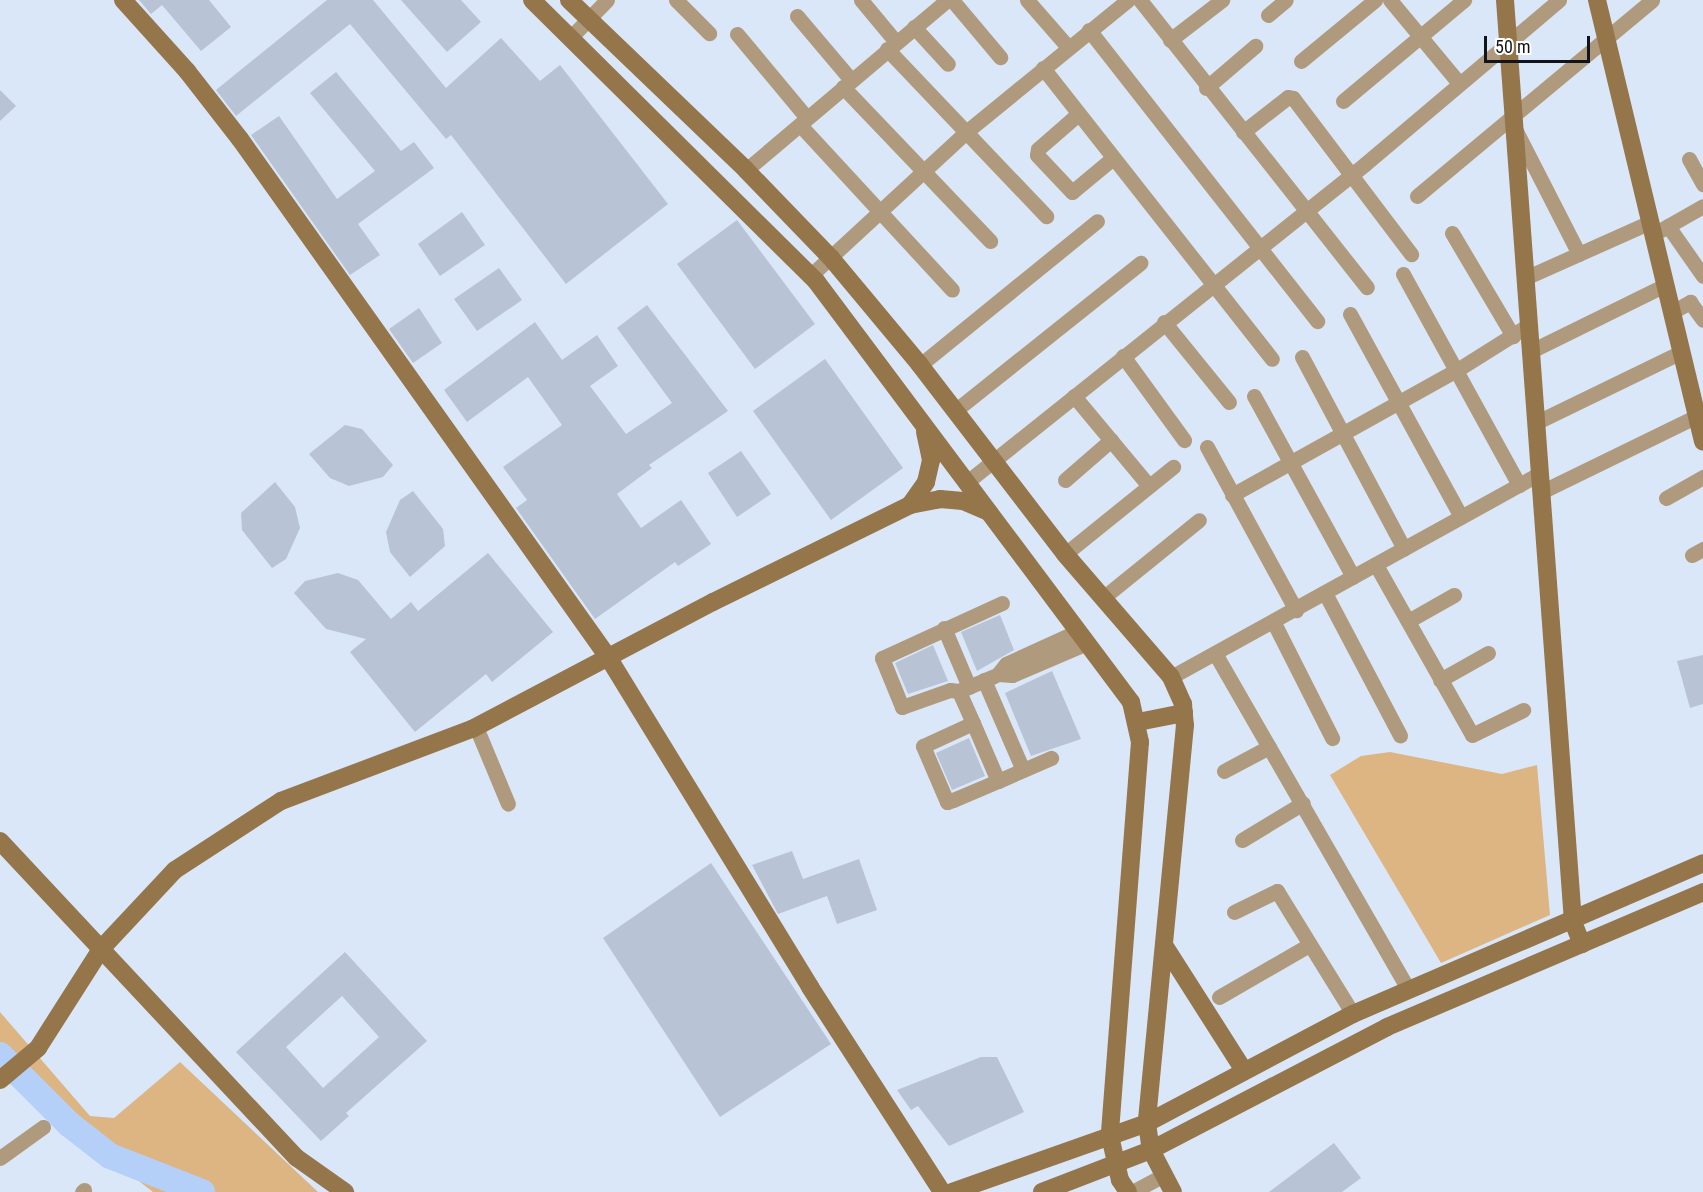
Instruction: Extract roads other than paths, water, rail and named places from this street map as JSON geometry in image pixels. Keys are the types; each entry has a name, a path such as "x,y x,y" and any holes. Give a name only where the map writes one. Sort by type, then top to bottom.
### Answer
{"street":[{"path":"123,0 187,71 240,139 608,657 810,987 942,1192"},
{"path":"532,0 810,276 1131,702 1138,722 1140,742 1110,1136 1115,1163 1130,1192 1164,1175"},
{"path":"569,0 746,170 831,258 956,410 1065,554 1172,677 1184,712 1148,1124 1151,1150 1173,1192"},
{"path":"570,38 607,0"},
{"path":"676,0 709,33"},
{"path":"861,0 892,46 966,132 1046,216"},
{"path":"1027,0 1068,47"},
{"path":"810,276 966,132 1128,0"},
{"path":"1140,0 1206,88 1366,286"},
{"path":"1170,40 1222,0"},
{"path":"1268,15 1286,0"},
{"path":"1301,62 1375,0"},
{"path":"1389,0 1459,83"},
{"path":"1343,102 1464,0"},
{"path":"1505,0 1526,278 1520,331"},
{"path":"967,482 1212,282 1261,247 1352,173 1559,0"},
{"path":"1597,0 1605,38 1657,227 1665,285 1703,441"},
{"path":"1417,196 1513,121 1605,38 1653,0"},
{"path":"746,170 946,1 1000,57"},
{"path":"796,16 847,83 922,172 990,241"},
{"path":"914,27 948,64"},
{"path":"1089,30 1317,321"},
{"path":"737,34 803,121 879,211 952,290"},
{"path":"1206,88 1255,46"},
{"path":"1043,68 1077,115 1272,359"},
{"path":"1243,132 1291,96 1352,173 1411,254"},
{"path":"1077,115 1038,148 1037,155 1071,192 1113,158"},
{"path":"1513,121 1580,254"},
{"path":"1689,159 1703,184"},
{"path":"1526,278 1580,254 1657,227 1703,206"},
{"path":"920,365 1097,221"},
{"path":"1657,227 1703,276"},
{"path":"1452,233 1520,331 1529,352 1573,922 1582,944"},
{"path":"956,410 1140,263"},
{"path":"1403,274 1519,484"},
{"path":"1529,352 1665,285"},
{"path":"1672,312 1690,302 1703,320"},
{"path":"1350,314 1461,517"},
{"path":"1164,322 1228,402"},
{"path":"1232,495 1457,370 1520,331"},
{"path":"1534,423 1681,352"},
{"path":"1123,356 1184,440"},
{"path":"1302,357 1345,433 1404,549"},
{"path":"1074,396 1149,486"},
{"path":"1254,396 1353,577"},
{"path":"1172,677 1274,623 1519,484 1540,483 1697,416"},
{"path":"910,505 926,482 931,460 924,425"},
{"path":"1065,480 1111,440"},
{"path":"1207,447 1296,610"},
{"path":"1065,554 1173,467"},
{"path":"1666,498 1703,477"},
{"path":"3,1078 38,1048 101,949 175,870 281,801 476,727 608,657 910,505 940,499 963,501 989,512"},
{"path":"1104,597 1199,520"},
{"path":"1376,565 1472,735 1523,710"},
{"path":"1324,593 1400,735"},
{"path":"1408,621 1454,596"},
{"path":"1002,603 886,654 883,662 902,707 950,690 964,689 991,677 1012,675 1083,637"},
{"path":"1274,623 1332,738"},
{"path":"944,628 973,723 998,781"},
{"path":"1440,680 1488,653"},
{"path":"1216,655 1408,989"},
{"path":"991,677 1023,770"},
{"path":"1138,722 1184,712"},
{"path":"973,723 923,746 944,801 1051,758"},
{"path":"476,727 508,804"},
{"path":"1224,771 1269,747"},
{"path":"1242,840 1303,803"},
{"path":"0,841 297,1158 345,1192"},
{"path":"952,1192 1148,1124 1243,1069 1353,1014 1408,989 1573,922 1703,863"},
{"path":"1234,912 1277,891 1353,1014"},
{"path":"1042,1192 1151,1150 1387,1027 1703,892"},
{"path":"1164,945 1243,1069"},
{"path":"1219,997 1309,945"},
{"path":"0,1158 43,1127"}],"waterway":[{"path":"0,1055 69,1124 110,1156 202,1192"}]}
